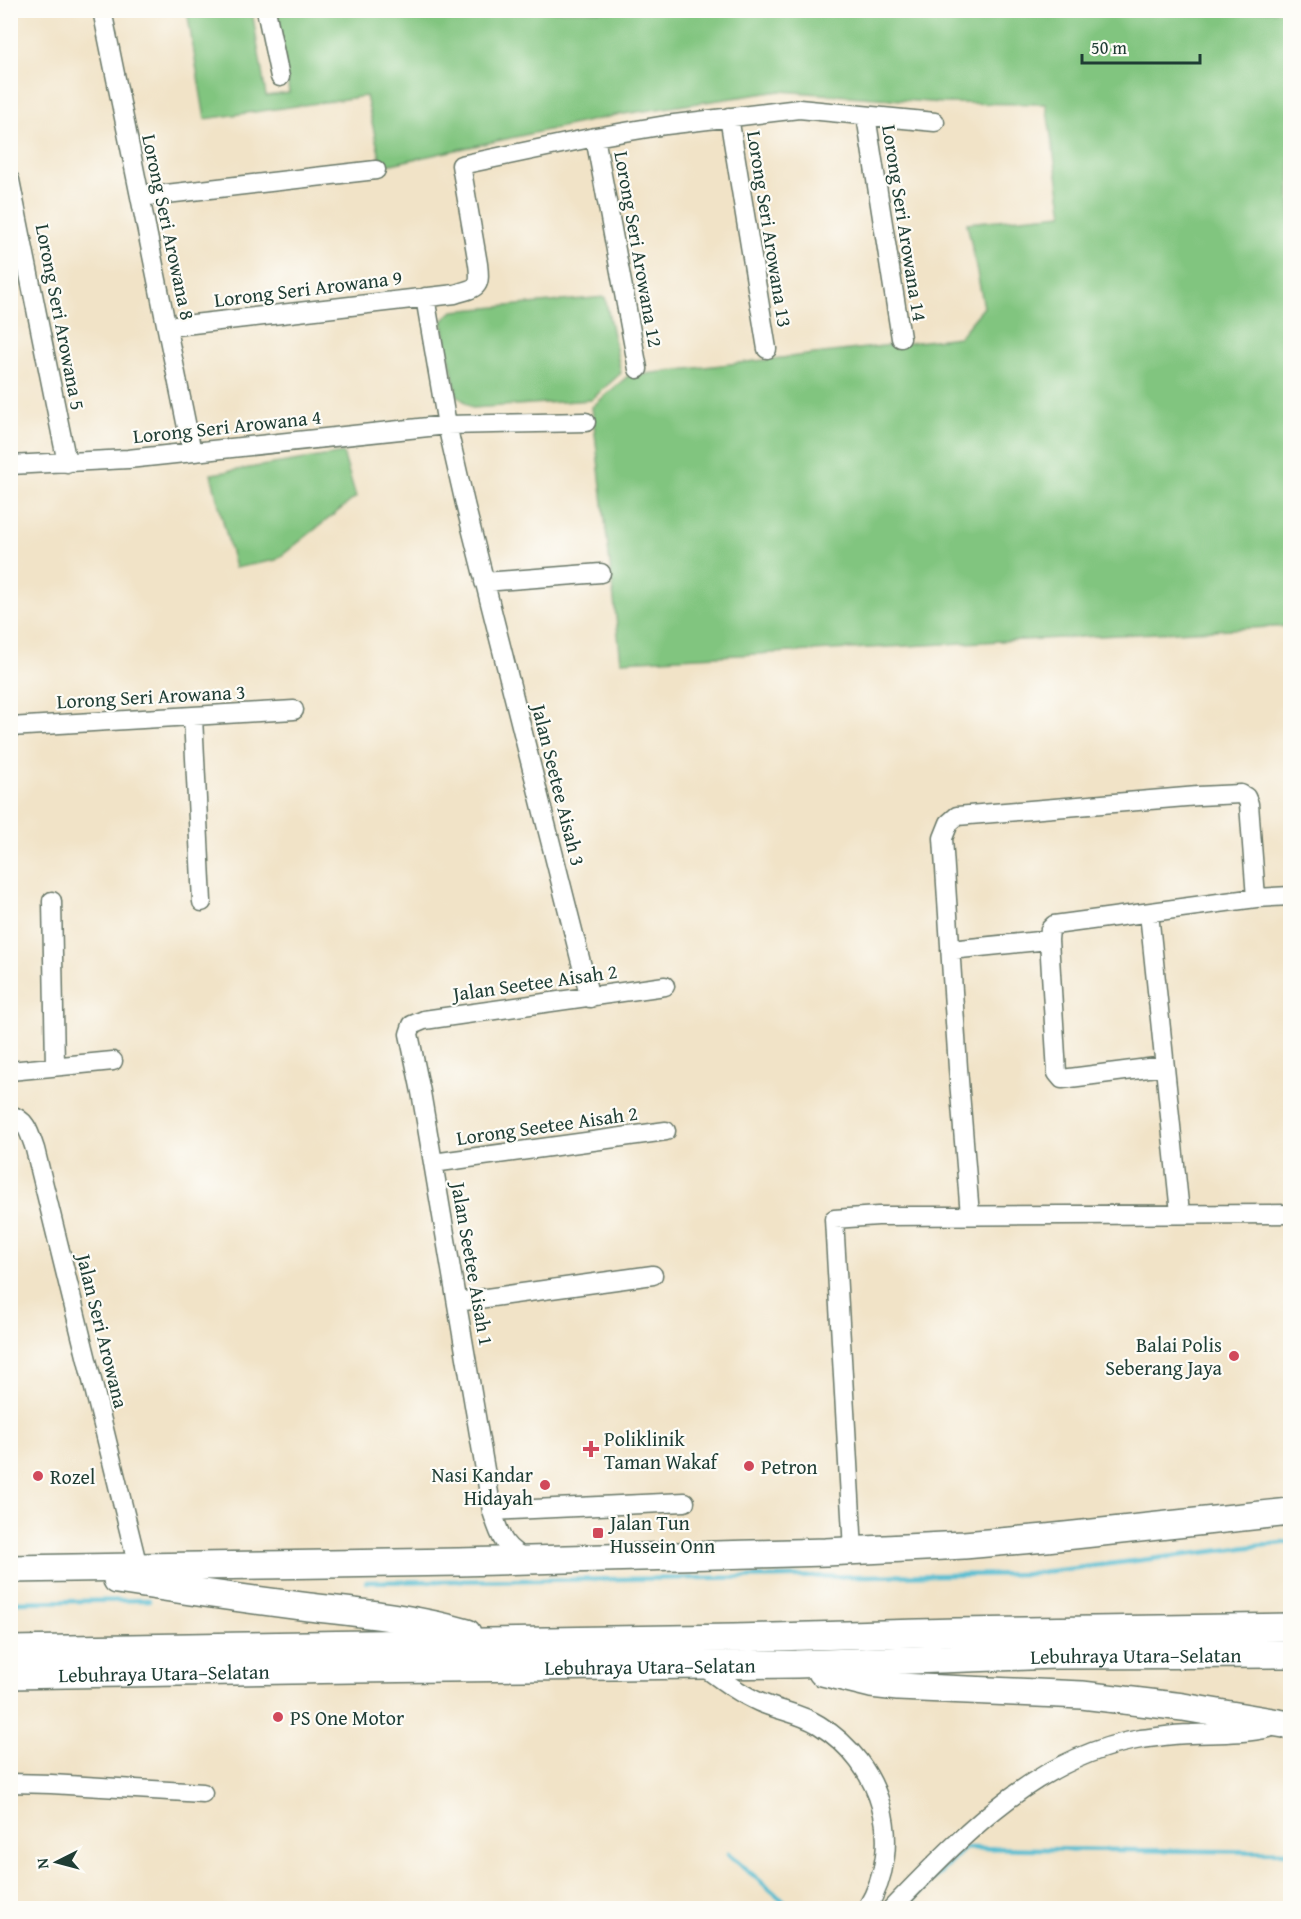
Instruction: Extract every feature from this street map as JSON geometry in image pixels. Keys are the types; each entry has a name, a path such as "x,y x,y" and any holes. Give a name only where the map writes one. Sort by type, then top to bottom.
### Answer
{"highway":[{"path":"10,1569 719,1556 964,1545 1290,1512"},
{"path":"48,1569 213,1595 397,1618 449,1628 497,1642"},
{"name":"Lebuhraya Utara–Selatan","path":"10,1675 797,1664 1056,1655 1191,1641 1290,1627"},
{"name":"Lebuhraya Utara–Selatan","path":"10,1650 844,1636 956,1632 1191,1641 1290,1654"},
{"path":"797,1664 837,1677 871,1684 1082,1695 1183,1707 1289,1724"}],"street":[{"name":"Lorong Seri Arowana 8","path":"102,10 192,452"},
{"path":"266,10 279,77"},
{"path":"595,137 800,109 935,122"},
{"name":"Lorong Seri Arowana 14","path":"866,116 901,338"},
{"name":"Lorong Seri Arowana 13","path":"729,117 767,349"},
{"name":"Lorong Seri Arowana 9","path":"167,327 455,294 475,287 480,280 460,165 595,137"},
{"name":"Lorong Seri Arowana 12","path":"595,137 638,369"},
{"path":"140,197 376,170"},
{"name":"Lorong Seri Arowana 5","path":"10,180 67,463"},
{"name":"Jalan Seetee Aisah 3","path":"425,297 447,425 484,582 590,998"},
{"name":"Lorong Seri Arowana 4","path":"10,465 128,459 447,425 586,422"},
{"path":"484,582 601,573"},
{"name":"Lorong Seri Arowana 3","path":"10,727 294,710"},
{"path":"193,717 202,902"},
{"path":"970,1215 944,838 949,823 957,816 1241,794 1246,797 1249,804 1256,898"},
{"path":"1164,1066 1062,1079 1057,1073 1050,929 1054,925 1256,898 1290,896"},
{"path":"52,901 56,1066"},
{"path":"1149,913 1180,1213"},
{"path":"950,950 1049,940"},
{"name":"Jalan Seetee Aisah 2","path":"412,1026 424,1020 665,986"},
{"name":"Jalan Seetee Aisah 1","path":"412,1026 409,1034 492,1511 508,1548 529,1560"},
{"path":"10,1071 113,1060"},
{"name":"Jalan Seri Arowana","path":"10,1114 24,1122 35,1149 138,1567"},
{"name":"Lorong Seetee Aisah 2","path":"433,1163 666,1131"},
{"path":"852,1550 834,1219 878,1216 1290,1214"},
{"path":"457,1302 653,1275"},
{"path":"492,1511 686,1502"},
{"name":"Jalan Seetee Aisah 1","path":"459,1562 478,1555 487,1546 491,1538 492,1511"},
{"path":"701,1665 755,1701 816,1723 842,1742 861,1764 882,1807 886,1838 884,1868 879,1886 867,1908"},
{"path":"892,1908 975,1825 1016,1792 1053,1770 1101,1750 1139,1740 1189,1734 1260,1730 1289,1724"},
{"path":"10,1783 203,1793"}],"green space":[{"path":"187,11 252,11 266,96 289,93 278,11 1290,11 1290,626 621,661 592,407 628,376 959,337 984,307 967,223 1063,214 1046,104 943,103 780,91 617,115 382,166 366,96 205,119"},
{"path":"605,297 621,373 591,400 472,408 457,395 442,321 453,311"},
{"path":"343,453 356,497 276,560 235,568 211,474"}],"waterway":[{"path":"366,1582 1027,1574 1290,1542"},
{"path":"10,1602 149,1600"},
{"path":"905,1908 965,1848 1290,1852"},
{"path":"728,1854 792,1908"}],"place":[{"name":"Balai Polis Seberang Jaya","path":"1234,1356"},
{"name":"Poliklinik Taman Wakaf","path":"591,1449"},
{"name":"Petron","path":"749,1466"},
{"name":"Rozel","path":"38,1476"},
{"name":"Nasi Kandar Hidayah","path":"545,1485"},
{"name":"Jalan Tun Hussein Onn","path":"598,1533"},
{"name":"PS One Motor","path":"278,1717"}]}
